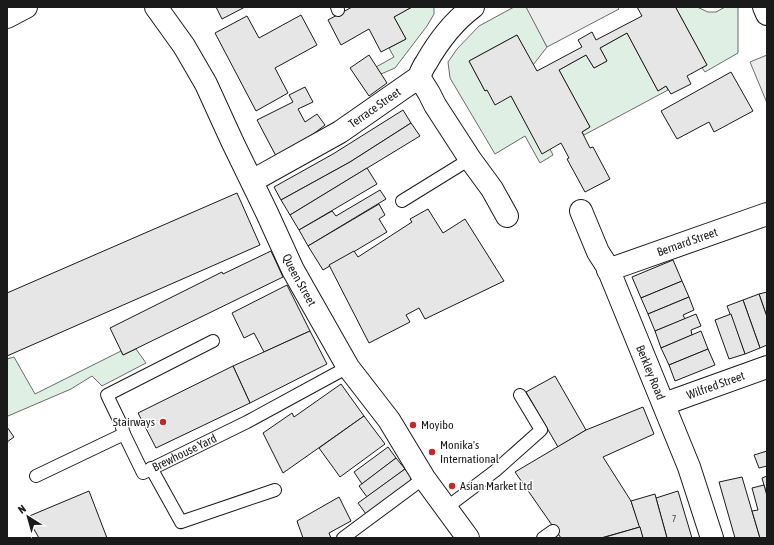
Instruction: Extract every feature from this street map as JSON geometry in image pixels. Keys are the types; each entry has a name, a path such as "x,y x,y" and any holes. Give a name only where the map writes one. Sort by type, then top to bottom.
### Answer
{"street":[{"path":"7,17 26,7"},
{"name":"Queen Street","path":"156,7 184,46 200,74 293,270 348,367 389,420 424,478 468,538"},
{"path":"764,7 767,14"},
{"name":"Terrace Street","path":"252,181 340,132 419,77 425,63 461,11"},
{"path":"419,77 470,160 492,189 507,216"},
{"name":"Berkley Road","path":"581,211 598,252 608,270 664,404 689,467 712,538"},
{"name":"Bernard Street","path":"608,270 767,214"},
{"name":"Wilfred Street","path":"664,404 767,367"}],"lane":[{"path":"402,201 470,160"},
{"path":"36,476 124,434 122,424 107,395 213,341"},
{"name":"Brewhouse Yard","path":"124,434 143,473 247,422 348,367"},
{"path":"446,508 496,471 541,430 520,396"},
{"path":"151,468 181,522 275,490"},
{"path":"343,538 424,478"}],"green space":[{"path":"412,7 434,7 434,14 427,26 395,68 381,74 376,67 394,57 389,48 406,39 394,17"},
{"path":"514,7 527,7 547,47 533,65 517,35 469,61 485,91 487,90 511,96 542,153 550,149 553,155 540,163 525,136 495,154 450,78 448,62 457,49 479,26"},
{"path":"697,7 708,12 716,12 725,7 738,7 738,53 705,72 702,68 707,65 676,8"},
{"path":"627,33 658,91 666,86 668,90 584,135 582,132 590,127 559,70 586,55 594,68 607,61 600,48"},
{"path":"136,349 146,363 102,386 92,376 71,389 8,416 7,415 7,359 14,357 35,394 121,351 123,355"}],"shaded area":[{"path":"526,7 617,7 619,9 547,47"},
{"path":"767,55 767,103 750,62"}],"building":[{"path":"216,7 245,7 222,19"},
{"path":"352,7 412,7 394,17 406,39 381,52 369,29 341,45 328,20"},
{"path":"637,7 678,7 676,8 707,65 687,76 691,84 671,94 666,86 658,91 627,33 600,48 607,61 594,68 586,55 559,70 590,127 582,132 590,148 593,147 610,179 585,192 567,159 569,158 561,143 542,154 511,96 495,105 487,90 485,91 469,61 517,35 537,71 582,47 578,40 592,32 596,40 642,16"},
{"path":"301,15 317,45 275,68 288,93 256,111 215,33 247,16 259,38"},
{"path":"369,55 387,83 369,96 350,68"},
{"path":"731,72 753,111 714,132 709,122 677,139 661,111"},
{"path":"305,87 313,102 298,109 305,122 317,114 325,125 312,135 276,156 257,120 293,102 289,95"},
{"path":"403,110 411,123 350,162 281,200 274,187 333,154"},
{"path":"411,123 420,136 290,215 281,200 350,162"},
{"path":"367,168 377,184 299,230 290,215"},
{"path":"380,190 386,199 308,246 299,230 332,211 336,216"},
{"path":"237,193 260,245 7,356 7,293"},
{"path":"379,204 385,215 379,219 387,232 323,270 308,246"},
{"path":"428,209 443,233 465,219 504,281 425,319 419,308 406,315 410,322 369,343 329,265 354,251 358,257 412,222 410,219"},
{"path":"271,251 283,277 123,355 110,328 222,272 223,274"},
{"path":"673,260 682,281 641,298 632,277"},
{"path":"682,281 689,297 648,314 641,298"},
{"path":"287,285 310,331 264,352 254,333 244,338 232,313"},
{"path":"767,292 767,317 759,294"},
{"path":"759,294 767,317 767,345 760,348 743,300"},
{"path":"689,297 694,310 683,315 685,319 655,331 648,314"},
{"path":"743,300 760,348 745,354 727,306"},
{"path":"696,314 701,326 691,330 692,335 661,348 655,331"},
{"path":"731,314 745,354 729,359 715,320"},
{"path":"310,331 327,364 250,403 233,366"},
{"path":"701,331 708,349 669,365 661,348"},
{"path":"708,349 715,365 675,381 669,365"},
{"path":"233,366 250,403 156,448 138,413"},
{"path":"555,376 586,430 558,447 526,392"},
{"path":"341,384 364,416 283,473 263,433 292,413 294,417"},
{"path":"643,407 654,434 603,457 631,501 640,527 601,538 561,538 515,472 586,430"},
{"path":"364,416 385,444 340,477 319,448"},
{"path":"7,427 14,437 7,442"},
{"path":"388,447 396,458 362,484 354,472"},
{"path":"767,451 767,466 759,468 754,455"},
{"path":"396,458 405,469 367,497 359,486"},
{"path":"405,469 411,477 411,481 366,514 358,503"},
{"path":"767,476 767,496 762,478"},
{"path":"742,477 760,538 735,538 719,482"},
{"path":"764,485 767,496 767,538 760,538 752,511 758,510 752,488"},
{"path":"89,491 107,538 39,538 27,517"},
{"path":"678,491 692,538 667,538 656,498"},
{"path":"655,494 667,538 643,538 631,501"},
{"path":"339,497 351,521 329,533 331,538 303,538 297,521"},
{"path":"640,527 643,538 602,538"}],"place":[{"name":"Stairways","path":"163,422"},
{"name":"Moyibo","path":"413,425"},
{"name":"Monika's International","path":"432,452"},
{"name":"Asian Market Ltd","path":"452,486"}]}
